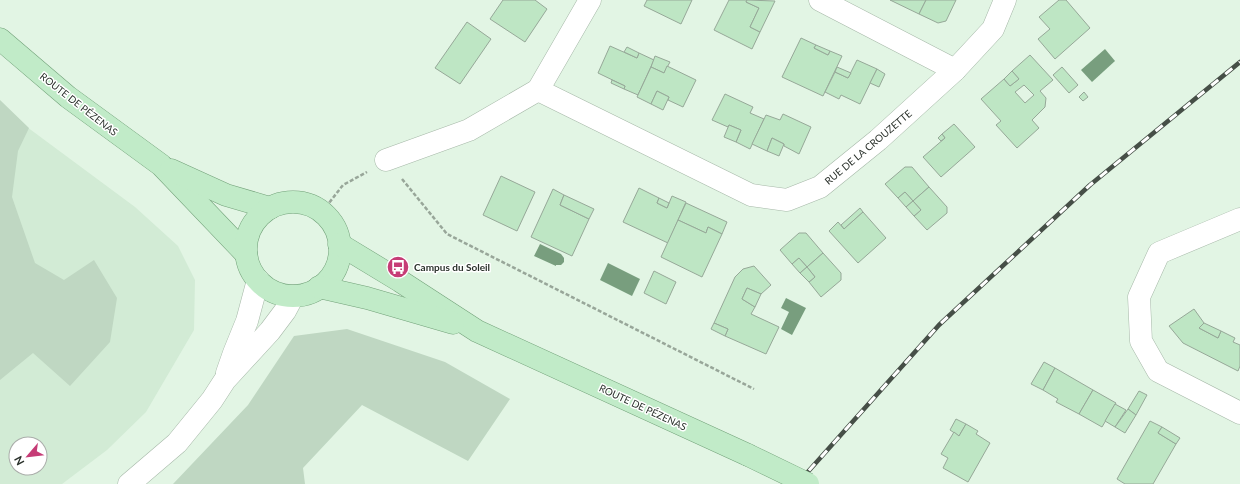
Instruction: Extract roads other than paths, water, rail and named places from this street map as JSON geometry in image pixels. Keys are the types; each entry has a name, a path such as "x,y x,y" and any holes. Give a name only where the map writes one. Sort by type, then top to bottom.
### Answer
{"main road":[{"name":"ROUTE DE PÉZENAS","path":"0,39 68,97 161,165 246,254"},
{"name":"ROUTE DE PÉZENAS","path":"161,165 226,195 270,208"},
{"path":"288,202 297,202 322,212 334,226 339,244 339,256 335,268 329,279 307,294 293,296 283,295 265,287 258,280 250,267 246,254 250,231 258,218 270,208 288,202"},
{"name":"ROUTE DE PÉZENAS","path":"339,244 394,277 477,331"},
{"name":"ROUTE DE PÉZENAS","path":"319,287 367,298 477,331 808,484"}],"street":[{"path":"386,160 469,130 538,90 590,0"},
{"path":"820,0 955,70"},
{"name":"RUE DE LA CROUZETTE","path":"538,90 751,195 787,200 820,187 878,140 955,70 993,29 1005,0"},
{"path":"1240,219 1159,253 1140,297 1141,341 1158,371 1240,413"},
{"path":"225,380 247,322 258,280"},
{"path":"129,484 177,443 212,400 225,380 270,331 285,311 293,296"}],"railway":[{"path":"797,484 939,325 1090,185 1240,62"}],"place":[{"name":"Campus du Soleil","path":"398,267"}]}
